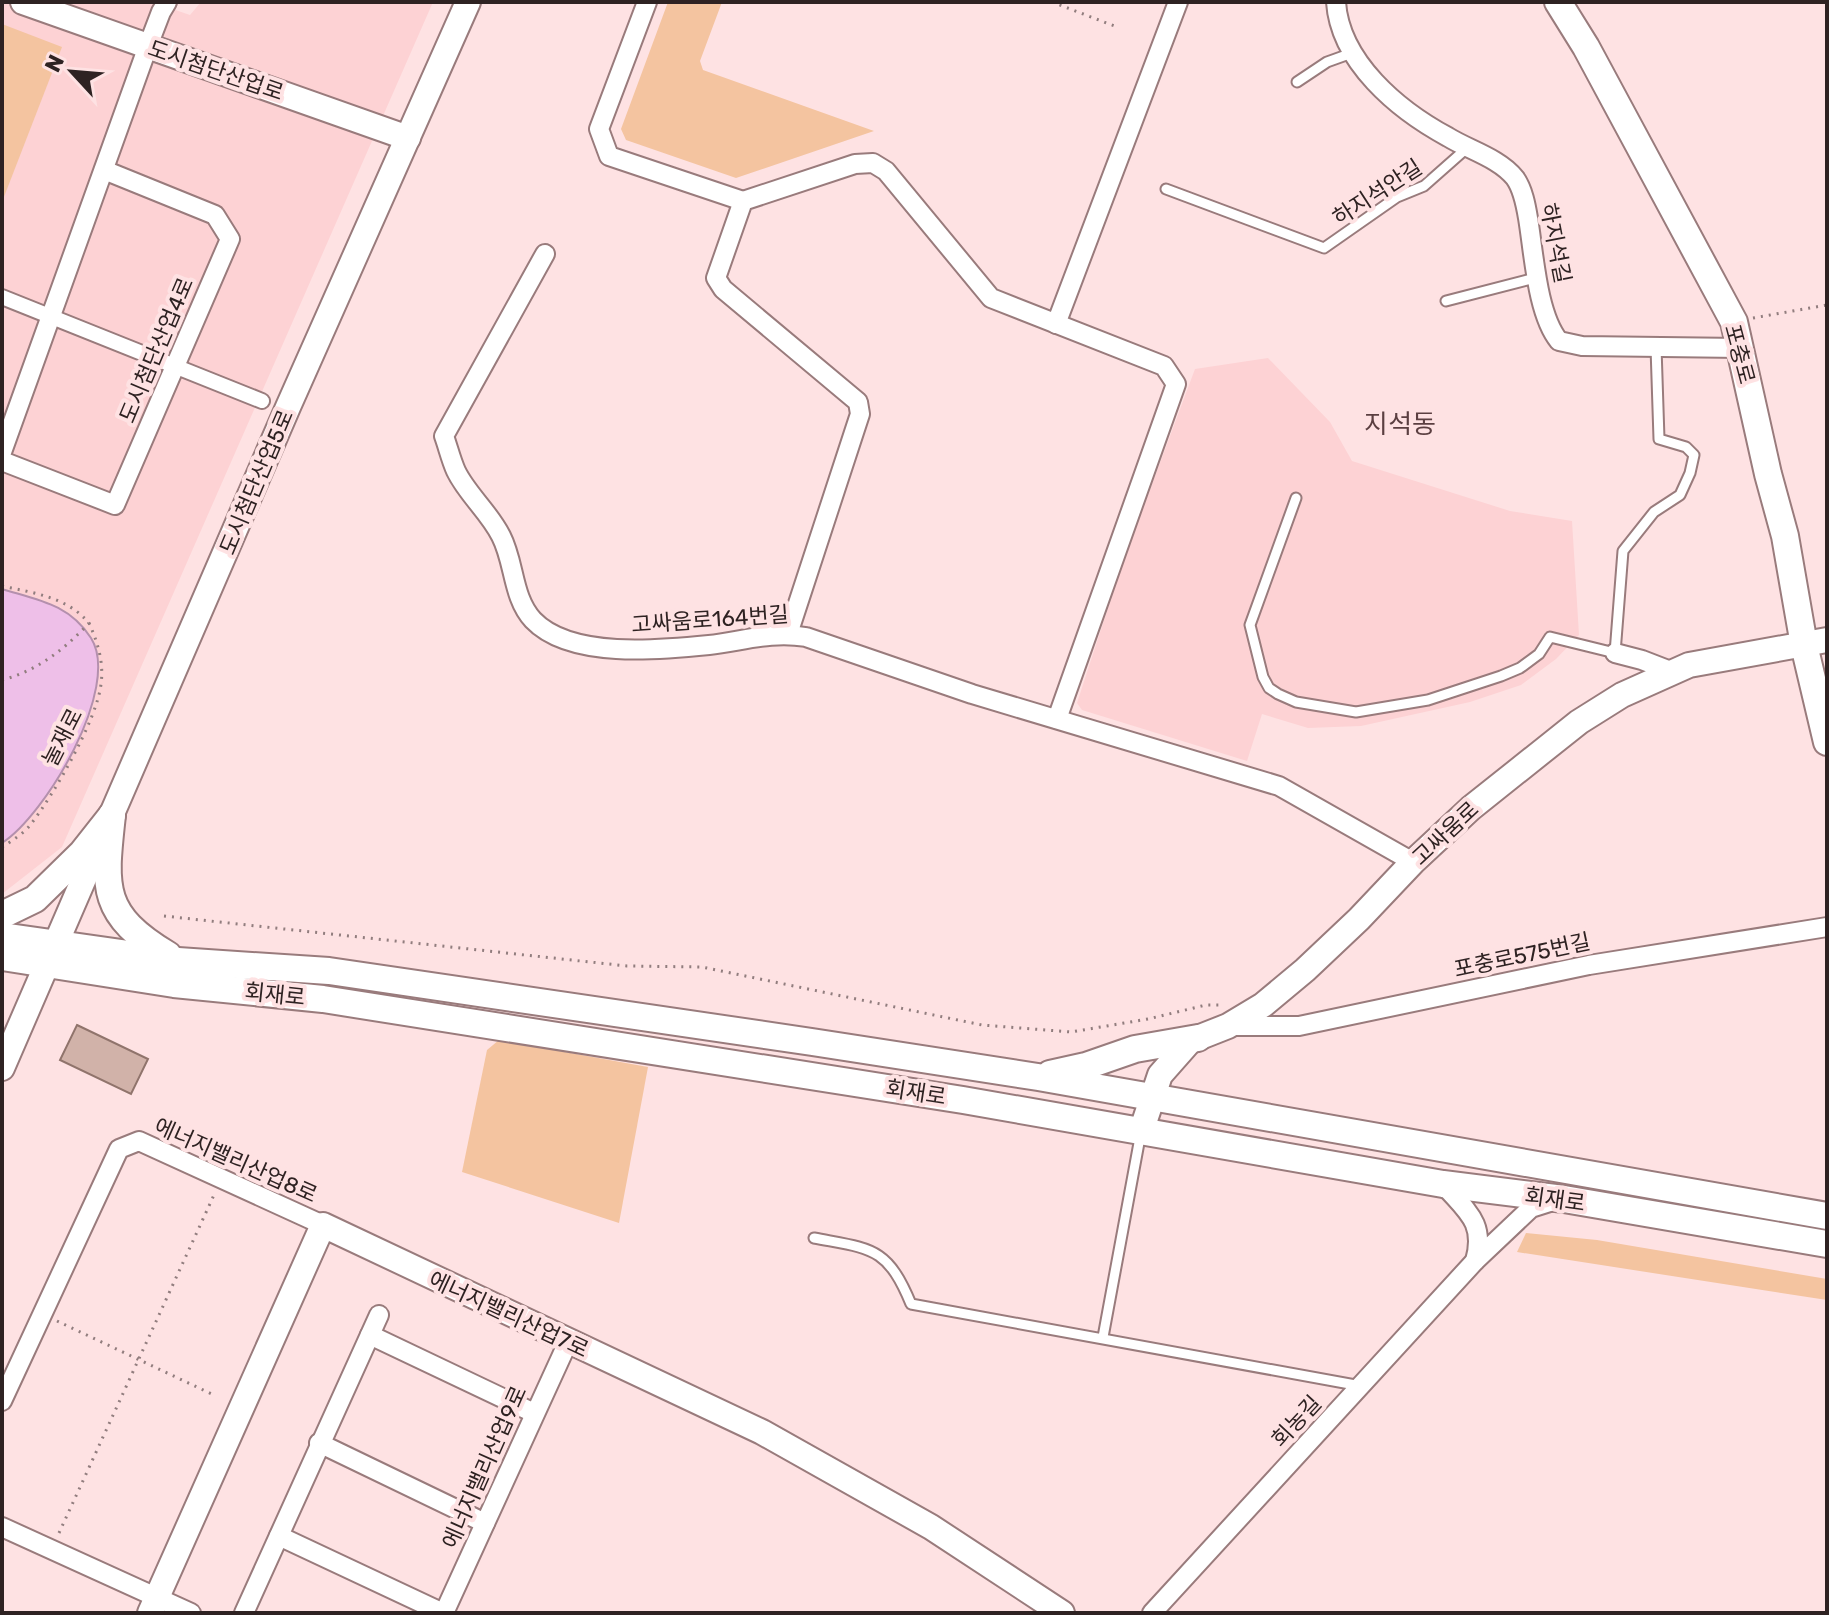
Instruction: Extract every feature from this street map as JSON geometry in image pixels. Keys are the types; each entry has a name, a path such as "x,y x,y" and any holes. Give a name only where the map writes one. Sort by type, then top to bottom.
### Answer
{"main road":[{"name":"포충로","path":"1558,2 1594,61 1734,322 1768,474 1816,642 1827,742"},
{"path":"2,915 35,899 82,853 112,815"},
{"path":"112,815 107,864 113,905 125,924 178,961"},
{"name":"회재로","path":"2,936 52,953 174,984 338,1002 963,1100 1443,1184 1564,1199 1827,1244"},
{"name":"회재로","path":"2,957 52,953 329,971 1038,1077 1827,1216"},
{"path":"1038,1077 1086,1066 1135,1049 1198,1038"}],"street":[{"name":"도시첨단산업로","path":"23,2 408,138"},
{"path":"2,452 148,46 167,2"},
{"name":"도시첨단산업5로","path":"2,1068 468,2"},
{"path":"647,2 599,129 609,156 743,201 855,164 873,163 886,171 991,298 1164,366 1176,384 1057,719"},
{"path":"1056,324 1178,2"},
{"name":"하지석길","path":"1336,2 1340,29 1352,53 1374,80 1404,107 1445,136 1502,167 1516,179 1525,202 1546,316 1559,341 1582,346 1741,348"},
{"name":"도시첨단산업4로","path":"2,461 115,505 230,239 215,215 104,170"},
{"path":"743,201 716,278 723,289 858,402 860,414 788,634"},
{"name":"고싸움로164번길","path":"545,254 444,436 456,472 502,538 519,601 534,621 553,634 588,646 624,649 711,645 777,633 828,643 972,694 1279,786 1413,862"},
{"path":"2,297 262,401"},
{"name":"고싸움로","path":"1141,1132 1160,1075 1190,1041 1228,1026 1263,1005 1359,919 1413,862 1471,808 1568,731 1622,695 1689,665 1816,642"},
{"path":"1615,653 1673,672"},
{"name":"포충로575번길","path":"1228,1026 1299,1026 1589,965 1827,927"},
{"name":"에너지밸리산업8로","path":"2,1401 119,1149 139,1141 323,1225"},
{"path":"1443,1184 1476,1224 1480,1241 1475,1261"},
{"name":"회농길","path":"1152,1613 1475,1261 1531,1208 1564,1199"},
{"path":"153,1605 323,1225"},
{"name":"에너지밸리산업7로","path":"323,1225 762,1432 931,1527 1062,1613"},
{"path":"244,1613 379,1315"},
{"path":"370,1335 534,1413"},
{"name":"에너지밸리산업9로","path":"444,1613 568,1342"},
{"path":"319,1443 485,1523"},
{"path":"2,1527 51,1549 153,1605 191,1613"},
{"path":"279,1536 444,1613"}],"lane":[{"path":"1297,82 1327,62 1352,53"},
{"name":"하지석안길","path":"1166,189 1324,248 1397,197 1424,186 1467,148"},
{"path":"1446,301 1539,277"},
{"path":"1296,498 1250,625 1263,677 1269,688 1278,694 1296,702 1333,709 1356,712 1382,710 1428,700 1520,668 1539,654 1550,637 1615,653 1623,551 1654,512 1680,495 1694,455 1686,447 1659,439 1656,347"},
{"path":"1103,1337 1141,1132"},
{"path":"814,1238 875,1252 892,1265 911,1304 1361,1386"}],"path":[{"path":"1052,2 1117,27"},
{"path":"1734,322 1827,305"},
{"path":"2,586 55,598 79,611 89,623 67,646 42,664 2,680"},
{"name":"눌재로","path":"2,847 29,827 92,717 101,686 102,663 89,623"},
{"path":"164,916 627,966 702,967 843,998 997,1026 1071,1032 1206,1005 1263,1005"},
{"path":"51,1549 221,1180"},
{"path":"43,1314 216,1396"}],"shaded area":[{"path":"2,2 152,2 190,15 201,2 433,2 62,847 2,894"},
{"path":"668,2 722,2 700,61 703,70 874,131 736,178 626,140 621,129"},
{"path":"2,24 62,47 2,202"},
{"path":"1268,358 1330,422 1352,461 1510,511 1572,521 1579,635 1556,659 1521,685 1470,702 1361,726 1308,728 1262,714 1247,761 1082,710 1077,703 1123,562 1195,369"},
{"path":"2,589 63,610 91,638 98,660 96,687 88,717 74,749 38,806 2,843"},
{"path":"499,1040 648,1067 619,1223 462,1172 487,1050"},
{"path":"1526,1233 1597,1240 1827,1279 1827,1300 1517,1252"}],"building":[{"path":"77,1025 148,1059 131,1094 60,1060"}],"district":[{"name":"지석동","path":"1400,424"}]}
